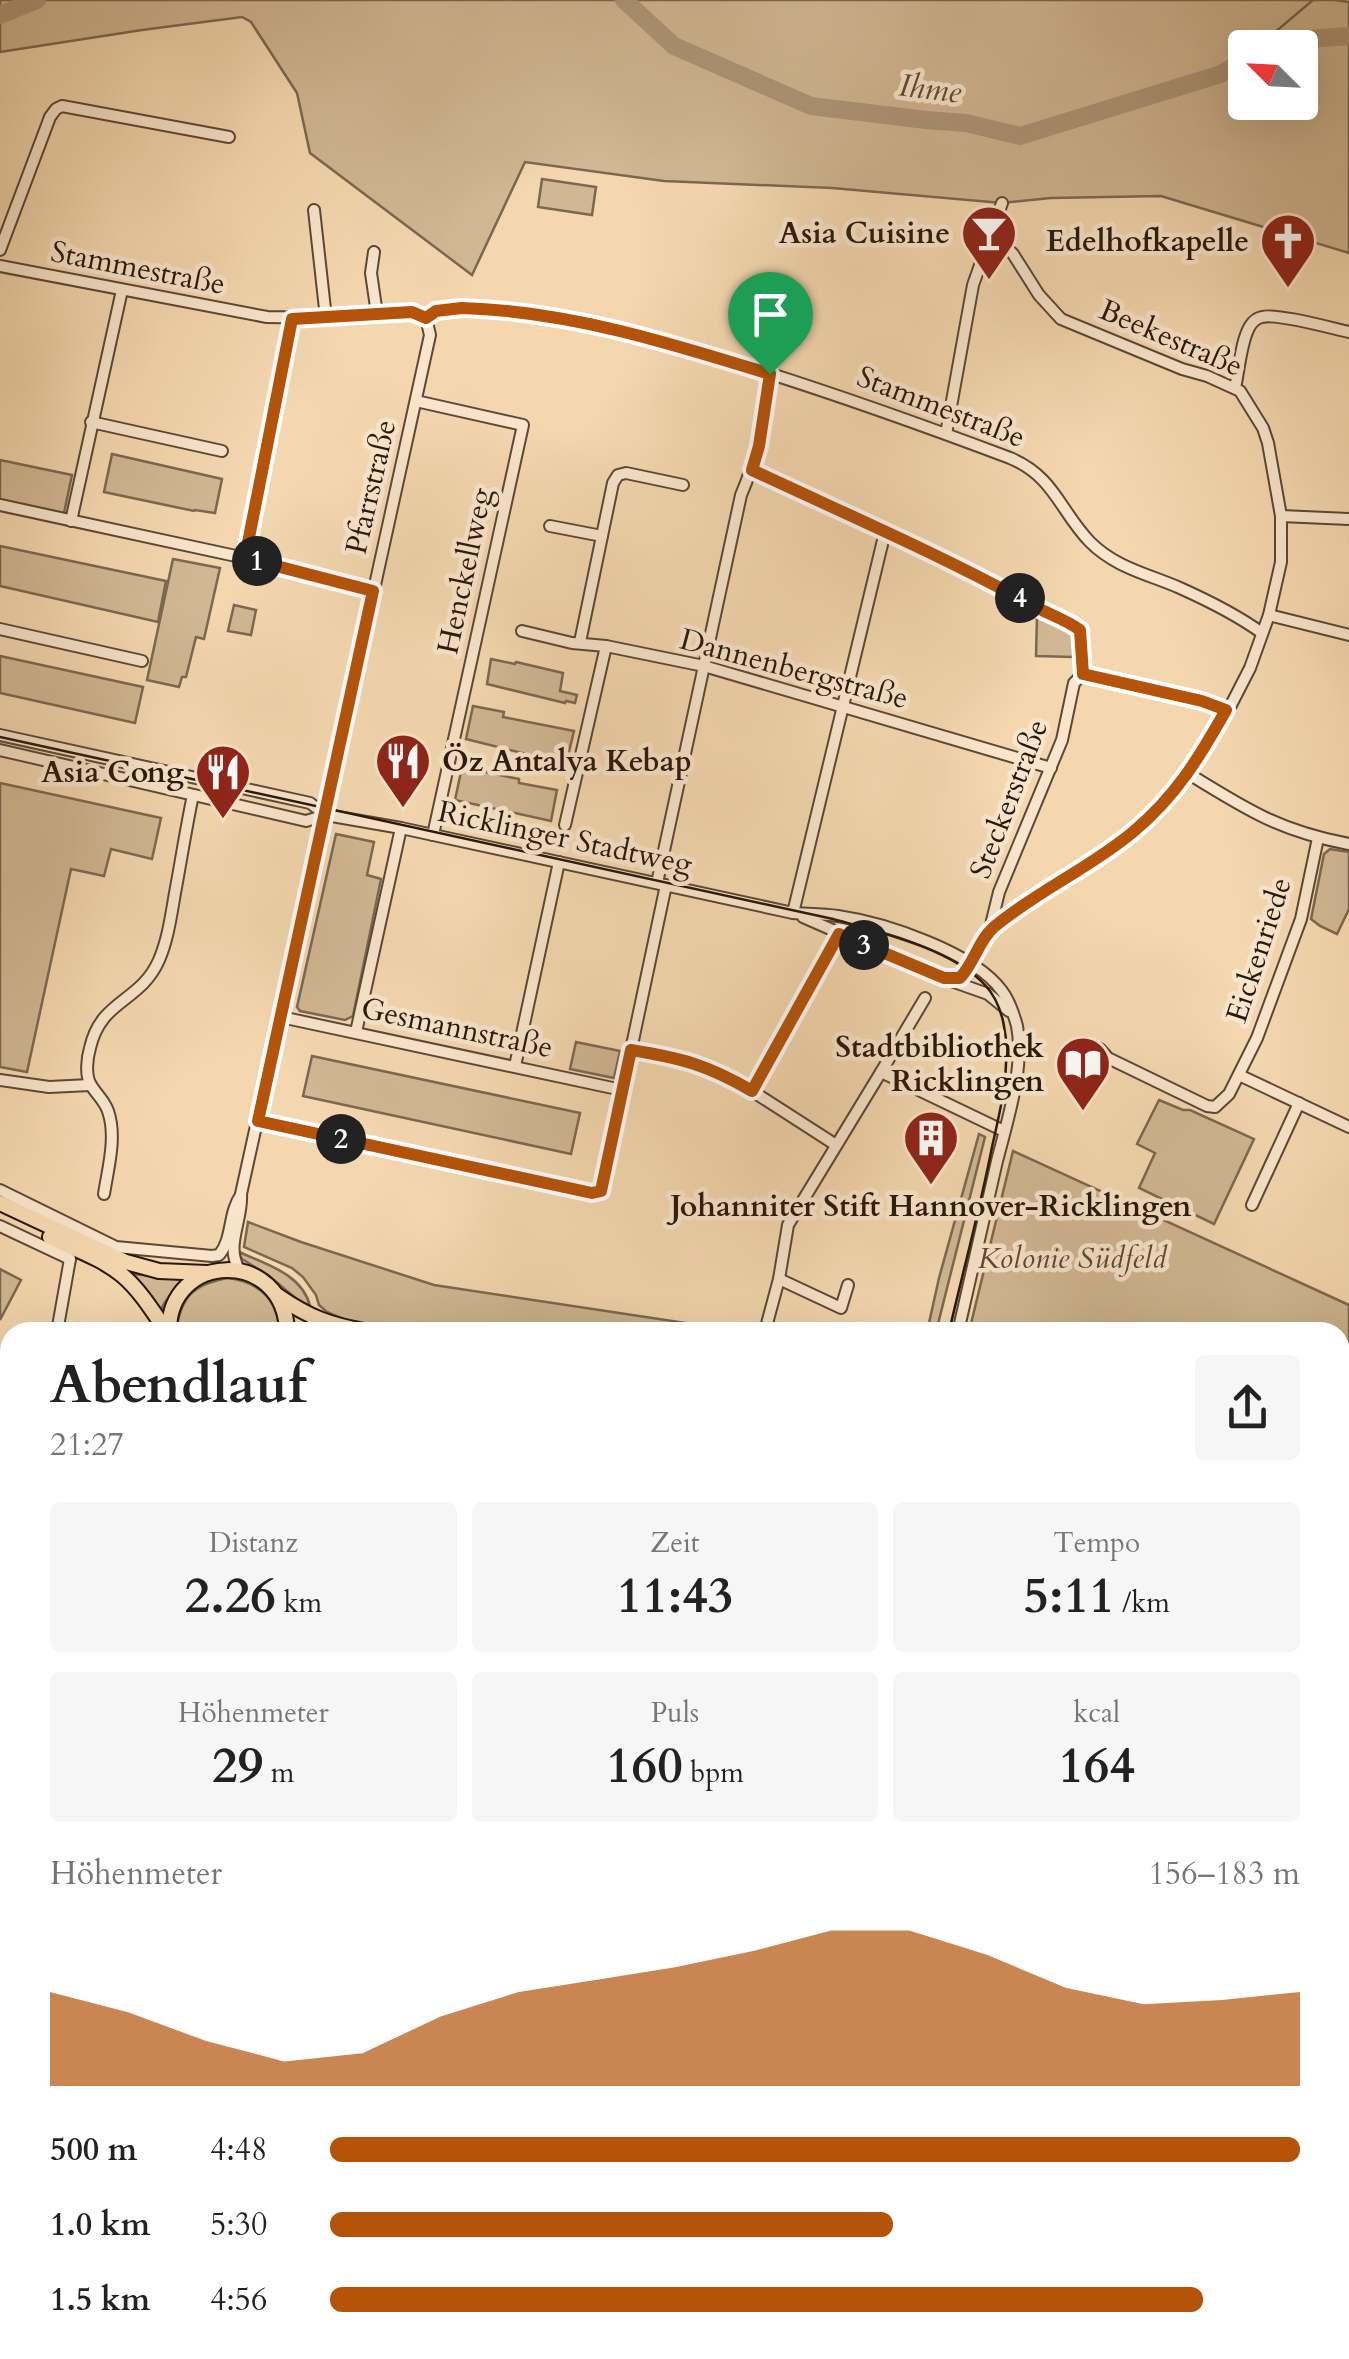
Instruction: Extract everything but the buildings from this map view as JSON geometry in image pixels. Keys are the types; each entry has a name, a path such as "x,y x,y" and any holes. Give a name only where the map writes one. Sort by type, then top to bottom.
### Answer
{"main road":[{"path":"0,1203 86,1249 111,1267 129,1282 160,1322"},
{"path":"0,1213 126,1262 159,1271 208,1273"},
{"path":"170,1322 180,1293 197,1278 218,1270 240,1270 261,1279 277,1295 312,1318 325,1322"},
{"path":"277,1295 286,1322"}],"street":[{"path":"0,250 50,118 59,107 228,137"},
{"path":"946,434 972,284 1002,203"},
{"path":"314,210 326,318"},
{"name":"Beekestraße","path":"948,980 960,978 990,930 1131,834 1189,774 1250,668 1281,562 1281,516 1263,428 1236,388 1182,370 1061,319 1040,296 1013,254 988,241"},
{"path":"374,252 370,273 377,314"},
{"name":"Stammestraße","path":"0,266 254,315 292,319 412,312 426,318 436,311 462,308 528,312 665,342 863,404 1014,459 1045,480 1088,540 1115,562 1229,612 1262,633"},
{"path":"71,521 122,290"},
{"name":"Pfarrstraße","path":"240,1270 232,1248 241,1194 430,335 426,318"},
{"path":"1236,388 1246,336 1256,319 1286,318 1349,332"},
{"path":"245,558 292,319"},
{"path":"258,1121 592,1193 601,1191 704,666 741,495 759,446 770,374"},
{"name":"Henckellweg","path":"416,401 523,425 433,836"},
{"path":"91,422 222,451"},
{"path":"752,470 884,532 793,913"},
{"path":"580,642 613,483 618,475 683,485"},
{"path":"0,506 245,558 373,591"},
{"path":"1281,516 1349,519"},
{"path":"550,526 602,536"},
{"name":"Steckerstraße","path":"884,532 1080,630 1083,674 1074,683 1062,740 999,892 990,930"},
{"path":"1268,614 1349,635"},
{"path":"0,629 142,661"},
{"name":"Dannenbergstraße","path":"522,631 704,666 1050,768"},
{"path":"565,825 606,646"},
{"path":"1083,674 1226,710"},
{"name":"Ricklinger Stadtweg","path":"0,735 310,803 326,815"},
{"name":"Ricklinger Stadtweg","path":"0,750 306,821 326,815 401,828 793,913 872,923 959,956 1003,992 1014,1015"},
{"path":"1189,774 1260,818 1349,844"},
{"path":"104,1194 112,1138 109,1112 90,1085 88,1056 96,1026 147,980 159,960 193,795"},
{"path":"356,1032 401,828"},
{"name":"Eickenriede","path":"1239,1075 1257,1038 1301,919 1318,838"},
{"path":"515,1066 560,862"},
{"name":"Ricklinger Stadtweg","path":"793,913 984,992"},
{"path":"752,1091 839,934"},
{"path":"960,1322 1018,1068 1014,1015 984,992 970,964"},
{"path":"767,1322 788,1225 925,998"},
{"name":"Gesmannstraße","path":"281,1016 622,1090"},
{"path":"1100,1049 1108,1058 1207,1106 1222,1101 1239,1075 1349,1127"},
{"path":"631,1050 720,1072 836,1145"},
{"path":"882,1072 1004,1132"},
{"path":"0,1080 49,1087 90,1085"},
{"path":"1252,1204 1299,1103"},
{"path":"0,1190 86,1249"},
{"name":"Pfarrstraße","path":"86,1249 218,1256 225,1248 234,1204 241,1194"},
{"path":"0,1226 86,1249"},
{"path":"60,1322 86,1249"},
{"path":"779,1278 842,1308 848,1285"}],"green space":[{"path":"0,0 1349,2 1349,253 1161,196 1002,203 832,188 664,181 525,162 472,275 310,153 297,93 251,22 242,17 0,52"},
{"path":"542,179 596,187 592,215 538,207"},
{"path":"112,454 222,479 215,513 104,492"},
{"path":"0,460 72,475 64,513 0,499"},
{"path":"0,546 166,581 158,622 0,586"},
{"path":"173,559 220,568 204,639 196,637 186,677 182,677 179,687 147,680"},
{"path":"234,605 256,610 251,635 228,631"},
{"path":"1037,615 1071,629 1073,657 1036,656"},
{"path":"0,656 143,687 135,723 0,693"},
{"path":"491,659 563,673 560,691 577,695 575,703 487,684"},
{"path":"473,706 504,712 503,717 574,731 566,764 466,739"},
{"path":"462,767 557,790 551,821 455,800"},
{"path":"0,783 161,818 152,859 111,849 104,876 71,869 27,1072 0,1067"},
{"path":"336,834 374,842 367,875 381,879 353,1016 345,1020 300,1011 297,1007"},
{"path":"1330,849 1349,852 1349,909 1337,934 1311,919 1324,854"},
{"path":"576,1042 620,1051 614,1078 570,1069"},
{"path":"312,1056 580,1113 571,1154 303,1096"},
{"path":"1159,1100 1254,1139 1214,1224 1139,1188 1155,1153 1137,1144"},
{"path":"979,1134 985,1137 939,1322 929,1322"},
{"name":"Kolonie Südfeld","path":"1013,1151 1349,1305 1349,1322 971,1322"},
{"path":"248,1222 434,1285 679,1322 359,1322 327,1312 303,1277 292,1268 244,1247"},
{"path":"237,1251 291,1278 310,1306 242,1259"},
{"path":"0,1269 21,1280 0,1320"},
{"path":"133,1274 184,1279 160,1311"},
{"path":"227,1278 249,1283 271,1302 278,1322 178,1322 185,1301 205,1284"}],"waterway":[{"name":"Ihme","path":"0,15 37,0"},
{"name":"Ihme","path":"624,0 674,46 811,106 966,123 1020,136 1228,70"},
{"path":"1278,30 1313,0"},
{"name":"Ihme","path":"1318,38 1349,36"}],"tram line":[{"path":"0,737 833,919 914,943 954,961 985,985 997,1002 1006,1054 999,1116 951,1322"}],"place":[{"name":"Asia Cuisine","path":"989,282"},
{"name":"Edelhofkapelle","path":"1288,290"},
{"name":"Öz Antalya Kebap","path":"403,810"},
{"name":"Asia Cong","path":"223,821"},
{"name":"Stadtbibliothek Ricklingen","path":"1083,1113"},
{"name":"Johanniter Stift Hannover-Ricklingen","path":"931,1187"}],"route":[{"path":"462,308 528,312 665,342 770,374 752,470 1070,622 1080,630 1083,640 1083,674 1226,710 1189,774 1131,834 990,930 960,978 948,980 839,934 752,1091 699,1064 631,1050 601,1191 592,1193 258,1121 373,591 245,558 292,319 412,312 426,318 436,311 462,308"}]}
